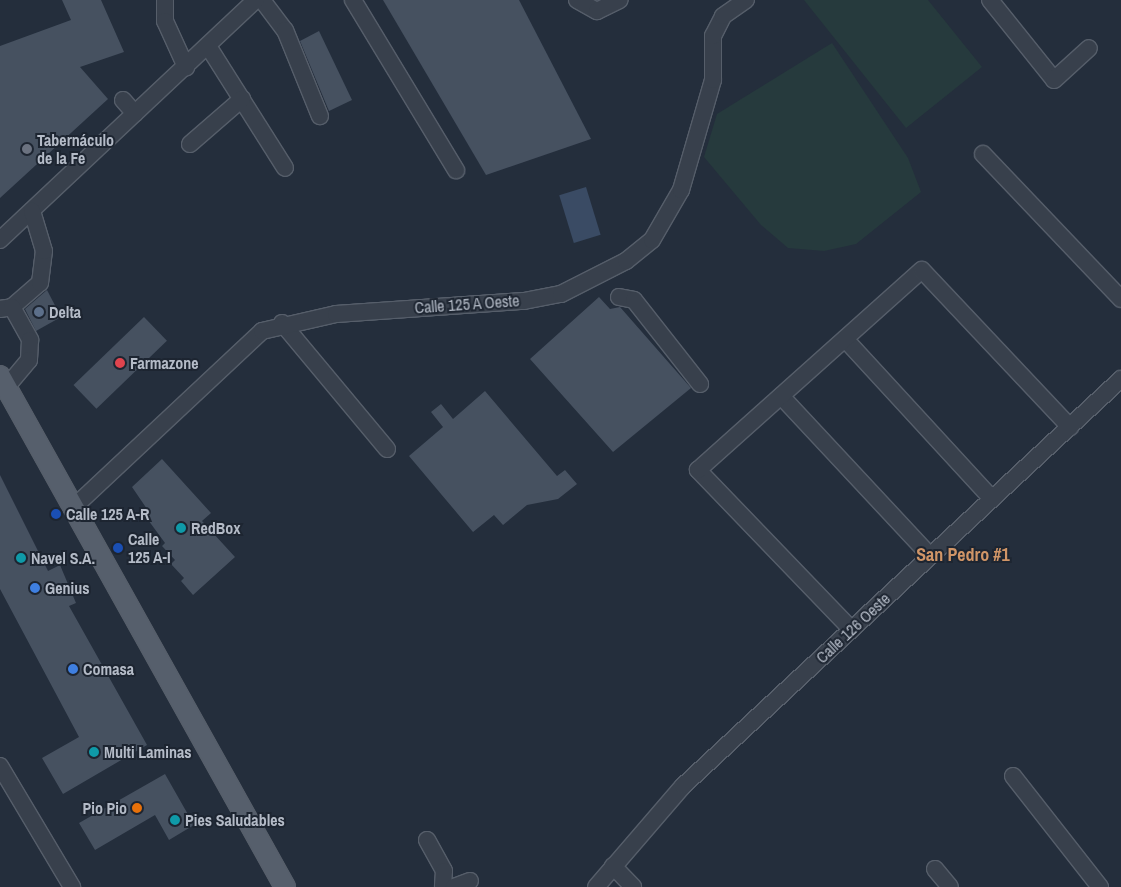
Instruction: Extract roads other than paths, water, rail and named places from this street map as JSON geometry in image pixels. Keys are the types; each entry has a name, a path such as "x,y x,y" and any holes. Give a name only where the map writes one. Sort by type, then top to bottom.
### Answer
{"main road":[{"path":"3,381 285,887"}],"street":[{"path":"165,0 165,21 186,67"},
{"path":"0,240 256,0"},
{"path":"262,0 285,30 320,116"},
{"path":"354,0 456,170"},
{"path":"577,0 597,11 620,0"},
{"name":"Calle 125 A Oeste","path":"73,508 245,342 282,323 336,314 534,299 591,282 626,261 652,240 673,208 708,104 714,36 723,16 746,0"},
{"path":"990,0 1054,80 1089,48"},
{"path":"208,46 285,168"},
{"path":"190,144 242,99"},
{"path":"123,100 135,114"},
{"path":"983,154 1121,299"},
{"path":"3,381 29,360 30,340 6,308 40,283 44,251 32,211"},
{"path":"851,629 698,470 922,270 1070,427"},
{"path":"619,297 634,300 700,384"},
{"path":"282,323 387,449"},
{"path":"845,339 992,499"},
{"name":"Calle 126 Oeste","path":"596,887 683,786 1121,379"},
{"path":"781,396 930,556"},
{"path":"0,766 72,887"},
{"path":"1013,776 1100,887"},
{"path":"427,840 444,871 442,887"},
{"path":"613,866 633,887"},
{"path":"935,869 950,887"},
{"path":"454,887 470,881"}],"water":[{"path":"586,187 601,235 574,243 559,195"}],"place":[{"name":"Tabernáculo de la Fe","path":"27,149"},
{"name":"Delta","path":"39,312"},
{"name":"Farmazone","path":"120,363"},
{"name":"Calle 125 A-R","path":"56,514"},
{"name":"RedBox","path":"181,528"},
{"name":"Calle 125 A-I","path":"118,548"},
{"name":"Navel S.A.","path":"21,558"},
{"name":"Genius","path":"35,588"},
{"name":"Comasa","path":"73,669"},
{"name":"Multi Laminas","path":"94,752"},
{"name":"Pio Pio","path":"137,808"},
{"name":"Pies Saludables","path":"175,820"}],"district":[{"name":"San Pedro #1","path":"963,555"}]}
